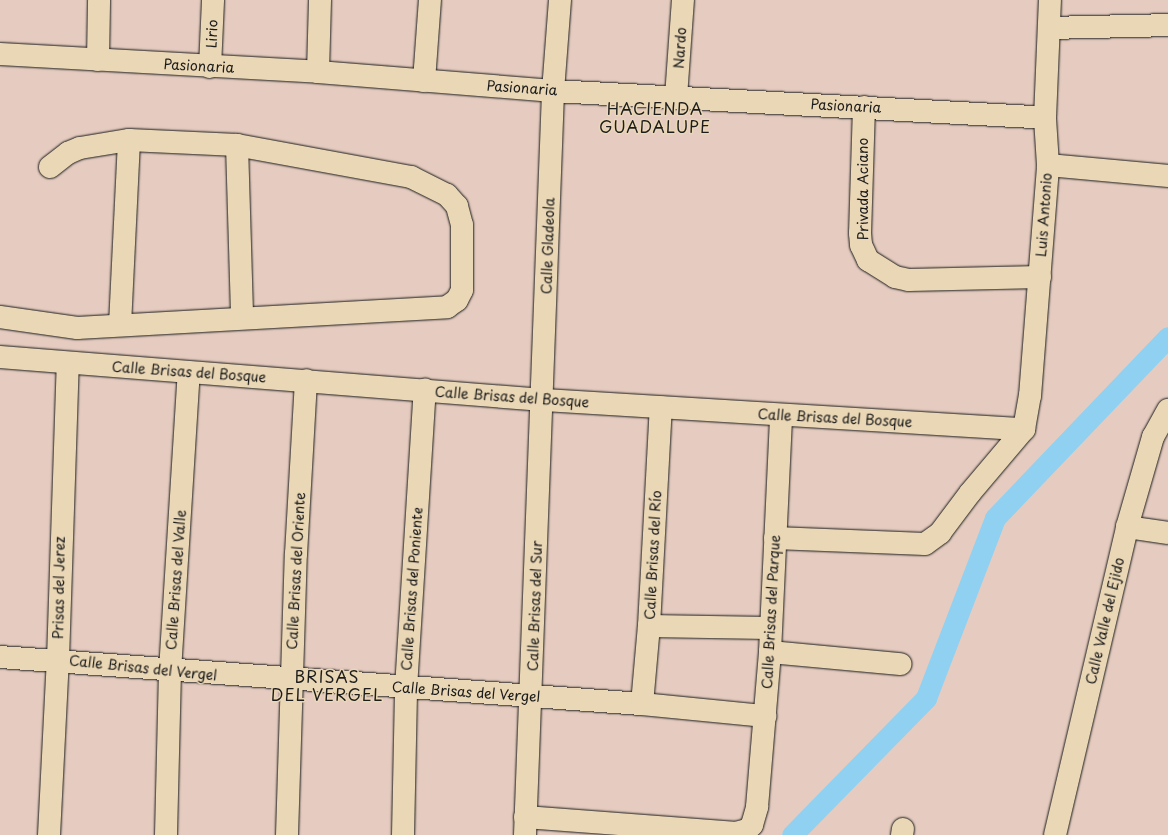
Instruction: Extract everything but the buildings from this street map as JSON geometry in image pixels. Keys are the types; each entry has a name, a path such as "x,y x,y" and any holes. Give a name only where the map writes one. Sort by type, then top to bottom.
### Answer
{"street":[{"path":"98,60 99,0"},
{"name":"Lirio","path":"210,67 213,0"},
{"path":"318,72 320,0"},
{"path":"424,81 430,0"},
{"name":"Calle Gladeola","path":"543,400 553,91 560,0"},
{"name":"Nardo","path":"676,97 683,0"},
{"name":"Luis Antonio","path":"1024,429 1030,396 1048,166 1045,118 1050,0"},
{"path":"1049,28 1168,25"},
{"name":"Pasionaria","path":"0,54 318,72 553,91 1045,118"},
{"name":"Privada Aciano","path":"864,107 860,233 861,245 868,260 895,277 909,280 1040,277"},
{"path":"120,325 129,140"},
{"path":"0,317 77,328 447,306 457,300 462,290 462,225 457,206 447,195 411,177 237,145 129,140 80,148 68,153 50,167"},
{"path":"237,145 242,317"},
{"path":"1048,166 1168,176"},
{"name":"Calle Brisas del Bosque","path":"0,358 189,373 306,380 543,400 661,406 781,416 1024,429"},
{"name":"Prisas del Jerez","path":"48,835 58,659 68,364"},
{"name":"Calle Brisas del Valle","path":"166,835 170,671 189,373"},
{"name":"Calle Brisas del Oriente","path":"287,835 292,680 306,380"},
{"name":"Calle Brisas del Poniente","path":"403,835 406,688 425,390"},
{"name":"Calle Brisas del Sur","path":"525,826 543,400"},
{"name":"Calle Brisas del Río","path":"642,704 649,626 661,406"},
{"name":"Calle Valle del Ejido","path":"1055,835 1127,526 1153,437 1168,410"},
{"name":"Calle Brisas del Parque","path":"525,826 736,833 747,830 752,825 758,807 770,652 769,628 781,416"},
{"path":"775,538 920,546 933,541 966,498 1024,429"},
{"path":"1127,526 1168,533"},
{"path":"649,626 769,628"},
{"path":"770,652 900,664"},
{"name":"Calle Brisas del Vergel","path":"0,657 58,659 170,671 642,704 765,716"}],"waterway":[{"path":"792,835 926,698 995,518 1168,337"}],"district":[{"name":"HACIENDA GUADALUPE","path":"655,117"},
{"name":"BRISAS DEL VERGEL","path":"327,685"}]}
